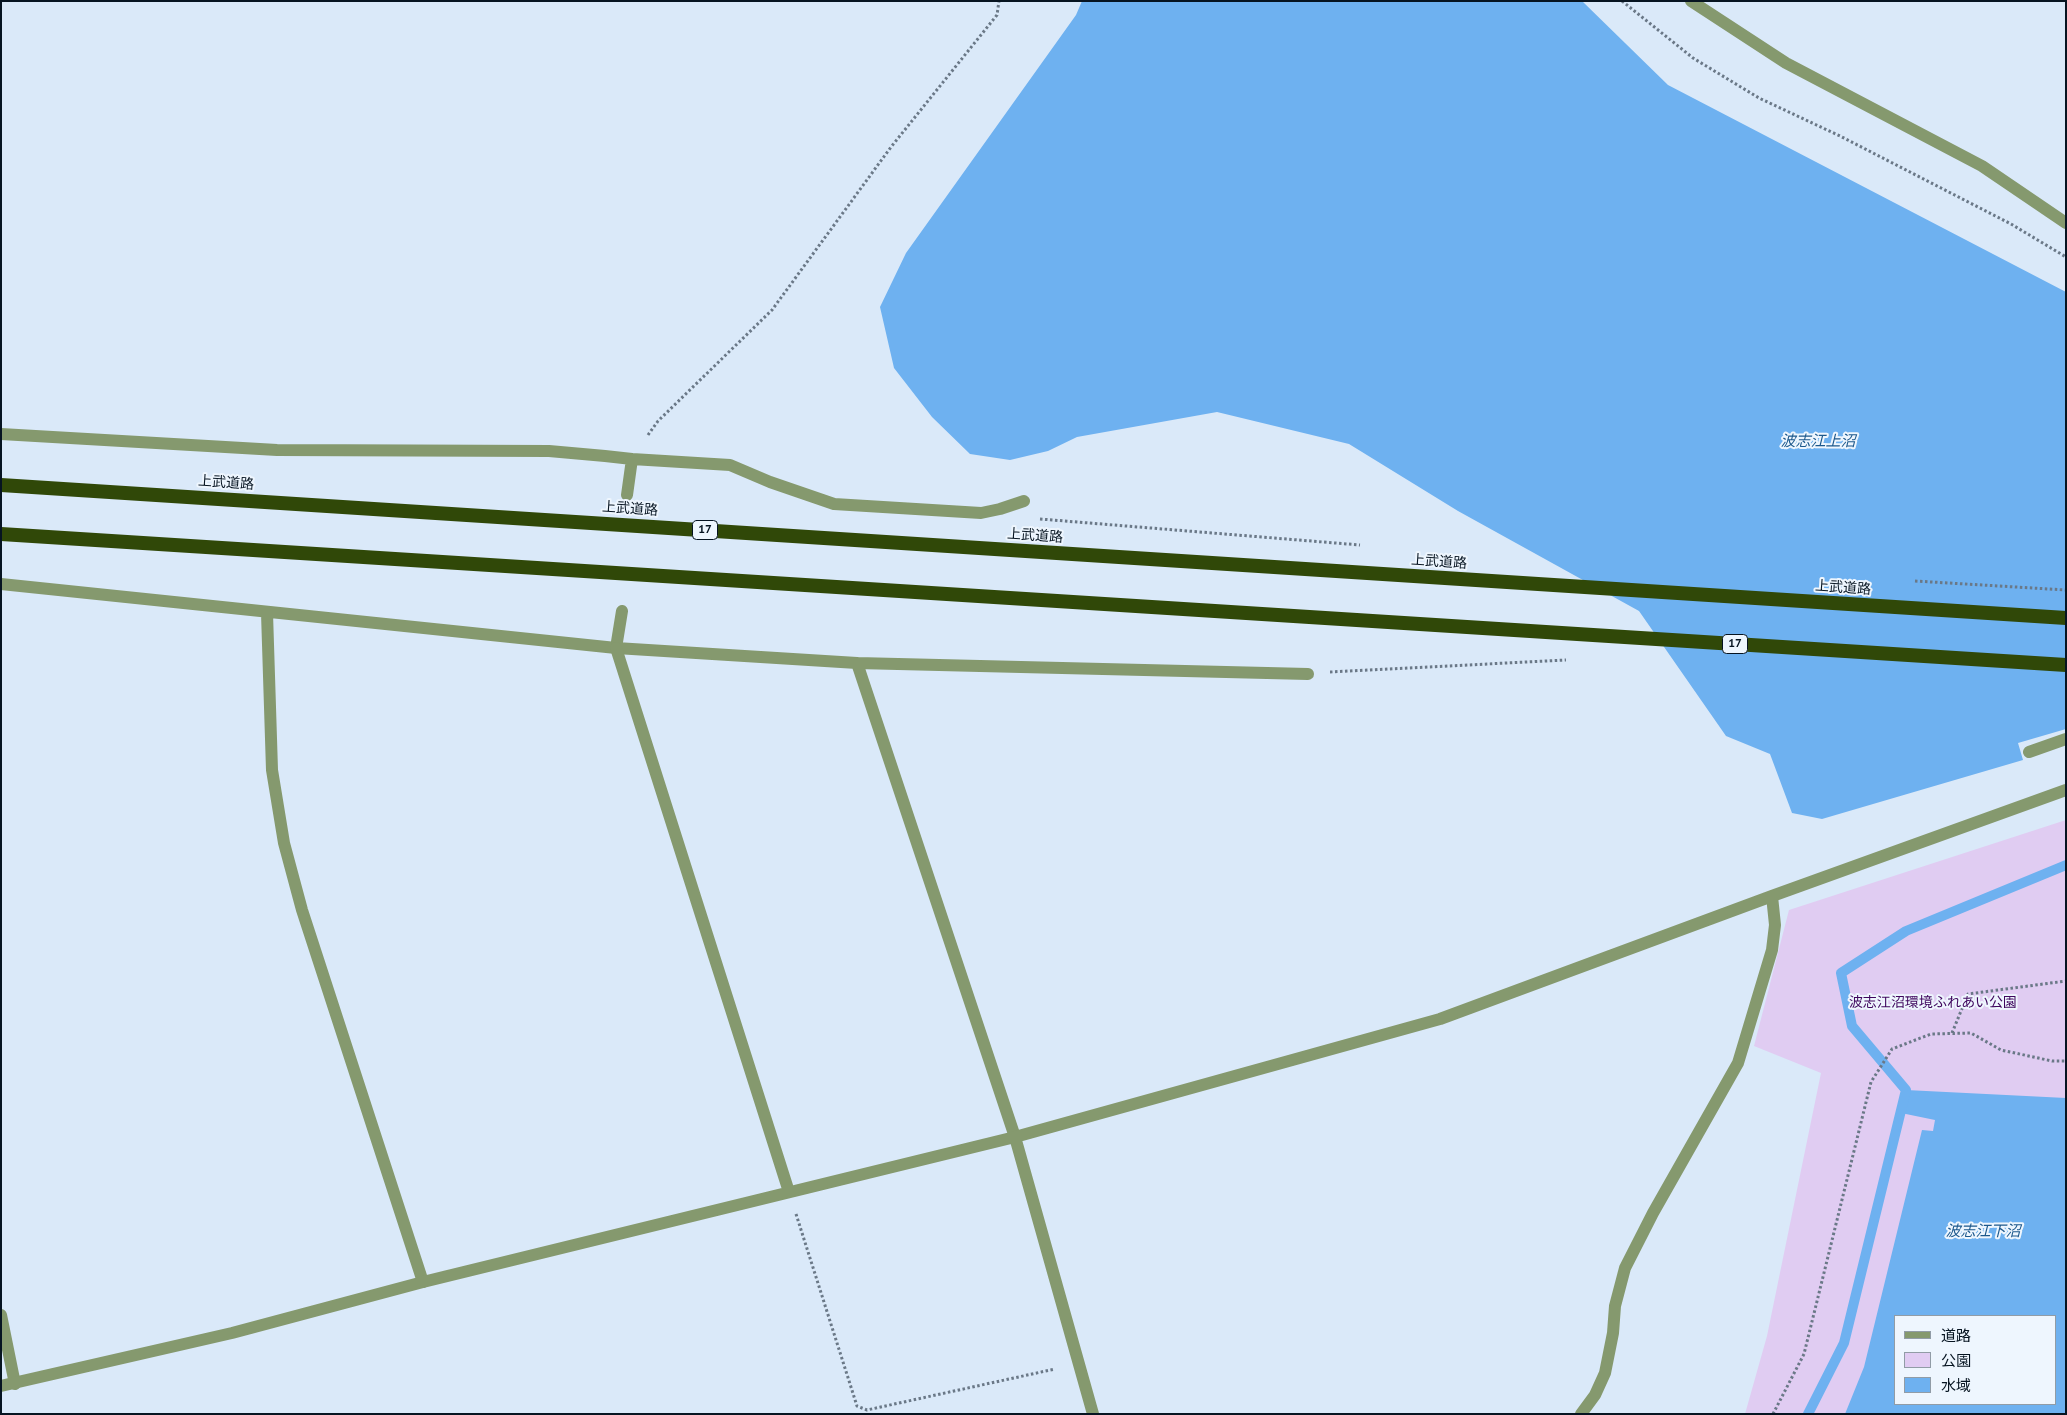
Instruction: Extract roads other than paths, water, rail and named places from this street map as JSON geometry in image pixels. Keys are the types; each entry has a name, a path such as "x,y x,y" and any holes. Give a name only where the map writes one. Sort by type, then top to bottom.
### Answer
{"highway":[{"name":"上武道路","path":"1,485 2066,618"},
{"name":"17","path":"1,534 2066,664"}],"street":[{"path":"1692,1 1786,63 1982,166 2066,222"},
{"path":"1,434 277,450 549,451 632,459 730,465 770,482 834,504 981,513 1024,501"},
{"path":"627,495 632,459"},
{"path":"1,584 616,648 857,663 1308,674"},
{"path":"622,611 616,648 789,1192"},
{"path":"267,613 272,770 284,843 302,910 423,1282"},
{"path":"857,663 1015,1137 1093,1414"},
{"path":"2029,752 2066,739"},
{"path":"1,1386 232,1333 423,1282 1015,1137 1440,1020 1772,896 2066,790"},
{"path":"1582,1414 1595,1395 1605,1373 1613,1333 1615,1306 1625,1268 1653,1213 1738,1063 1772,950 1774,924 1772,896"},
{"path":"1,1315 15,1384"}],"water":[{"name":"波志江上沼","path":"1082,1 1582,1 1668,85 2066,292 2066,729 2018,743 2023,760 1822,819 1792,813 1770,754 1726,736 1639,611 1458,511 1349,444 1217,412 1077,437 1048,451 1010,460 970,454 932,417 894,368 880,307 906,253 1076,15"},
{"name":"波志江下沼","path":"1906,1090 2066,1098 2066,1414 1845,1414 1864,1367 1922,1130 1933,1131 1935,1120 1901,1113"}],"waterway":[{"path":"1808,1414 1844,1343 1906,1090 1852,1026 1841,973 1906,931 2066,865"}],"park label":[{"name":"波志江沼環境ふれあい公園","path":"1933,1003"}]}
